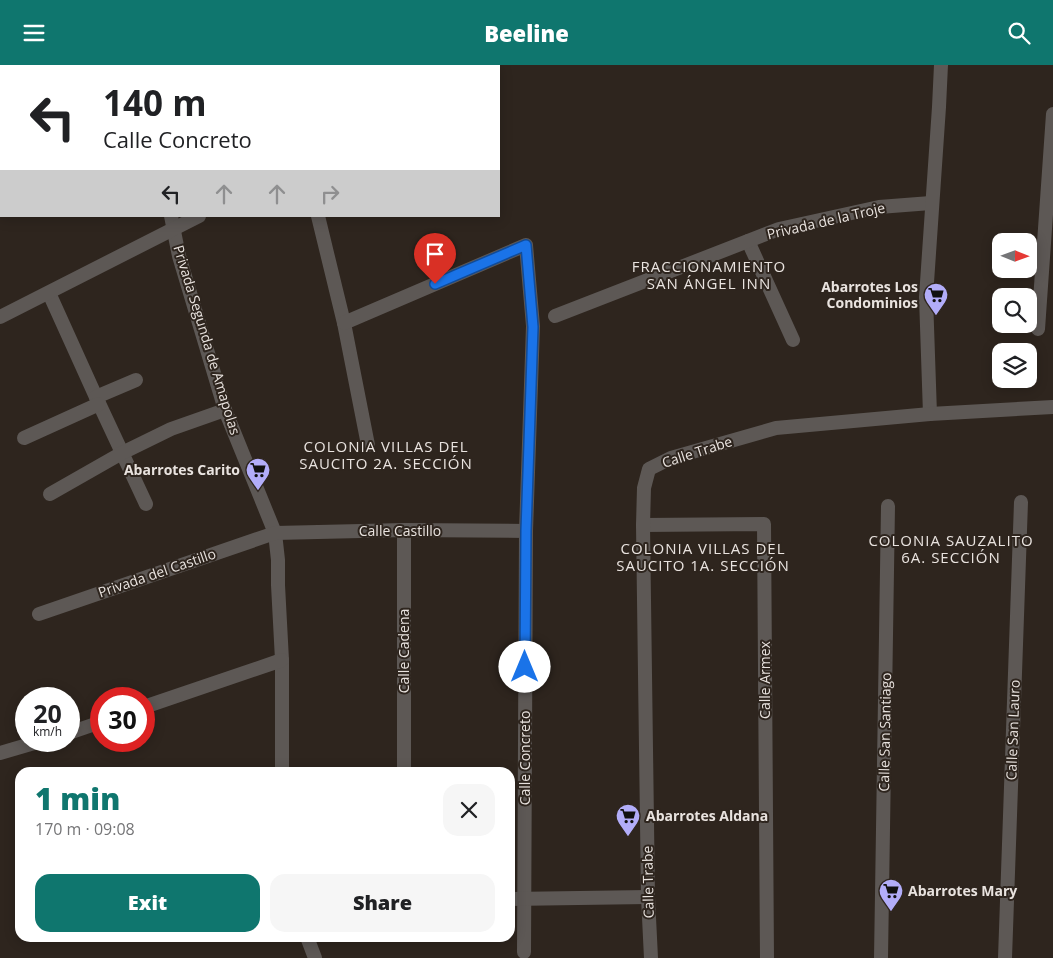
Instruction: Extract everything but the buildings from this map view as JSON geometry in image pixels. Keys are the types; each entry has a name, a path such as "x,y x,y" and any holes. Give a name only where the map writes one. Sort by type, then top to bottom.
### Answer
{"street":[{"path":"930,414 926,297 941,65"},
{"path":"1038,329 1053,115"},
{"name":"Privada de la Troje","path":"555,316 779,229 879,207 932,203"},
{"path":"0,317 49,293 173,223 196,217"},
{"path":"318,217 344,323 368,445"},
{"name":"Privada Segunda de Amapolas","path":"173,223 179,256 225,410 275,533 278,560 282,660 282,767"},
{"path":"748,241 793,340"},
{"name":"Calle Concreto","path":"344,323 526,245 533,327 526,531 524,953"},
{"path":"49,293 146,504"},
{"path":"24,438 136,380"},
{"name":"Calle Trabe","path":"651,958 648,897 643,525 644,487 649,469 671,458 776,428 930,414 1053,407"},
{"path":"50,494 122,453 171,429 225,410"},
{"name":"Calle San Lauro","path":"1005,958 1021,502"},
{"name":"Calle San Santiago","path":"881,958 888,506"},
{"name":"Calle Armex","path":"643,525 764,524 767,958"},
{"name":"Calle Castillo","path":"275,533 404,530 526,531"},
{"name":"Calle Cadena","path":"404,530 404,767"},
{"name":"Privada del Castillo","path":"39,614 275,533"},
{"path":"155,703 282,660"},
{"path":"0,753 15,749"},
{"path":"515,899 648,897"},
{"path":"309,942 315,958"}],"place":[{"name":"Abarrotes Los Condominios","path":"936,316"},
{"name":"Abarrotes Carito","path":"258,491"},
{"name":"Abarrotes Aldana","path":"628,837"},
{"name":"Abarrotes Mary","path":"891,912"}],"district":[{"name":"FRACCIONAMIENTO SAN ÁNGEL INN","path":"709,276"},
{"name":"COLONIA VILLAS DEL SAUCITO 2A. SECCIÓN","path":"386,456"},
{"name":"COLONIA SAUZALITO 6A. SECCIÓN","path":"951,550"},
{"name":"COLONIA VILLAS DEL SAUCITO 1A. SECCIÓN","path":"703,558"}],"route":[{"path":"435,284 526,245 533,327 526,531 525,667"}]}
